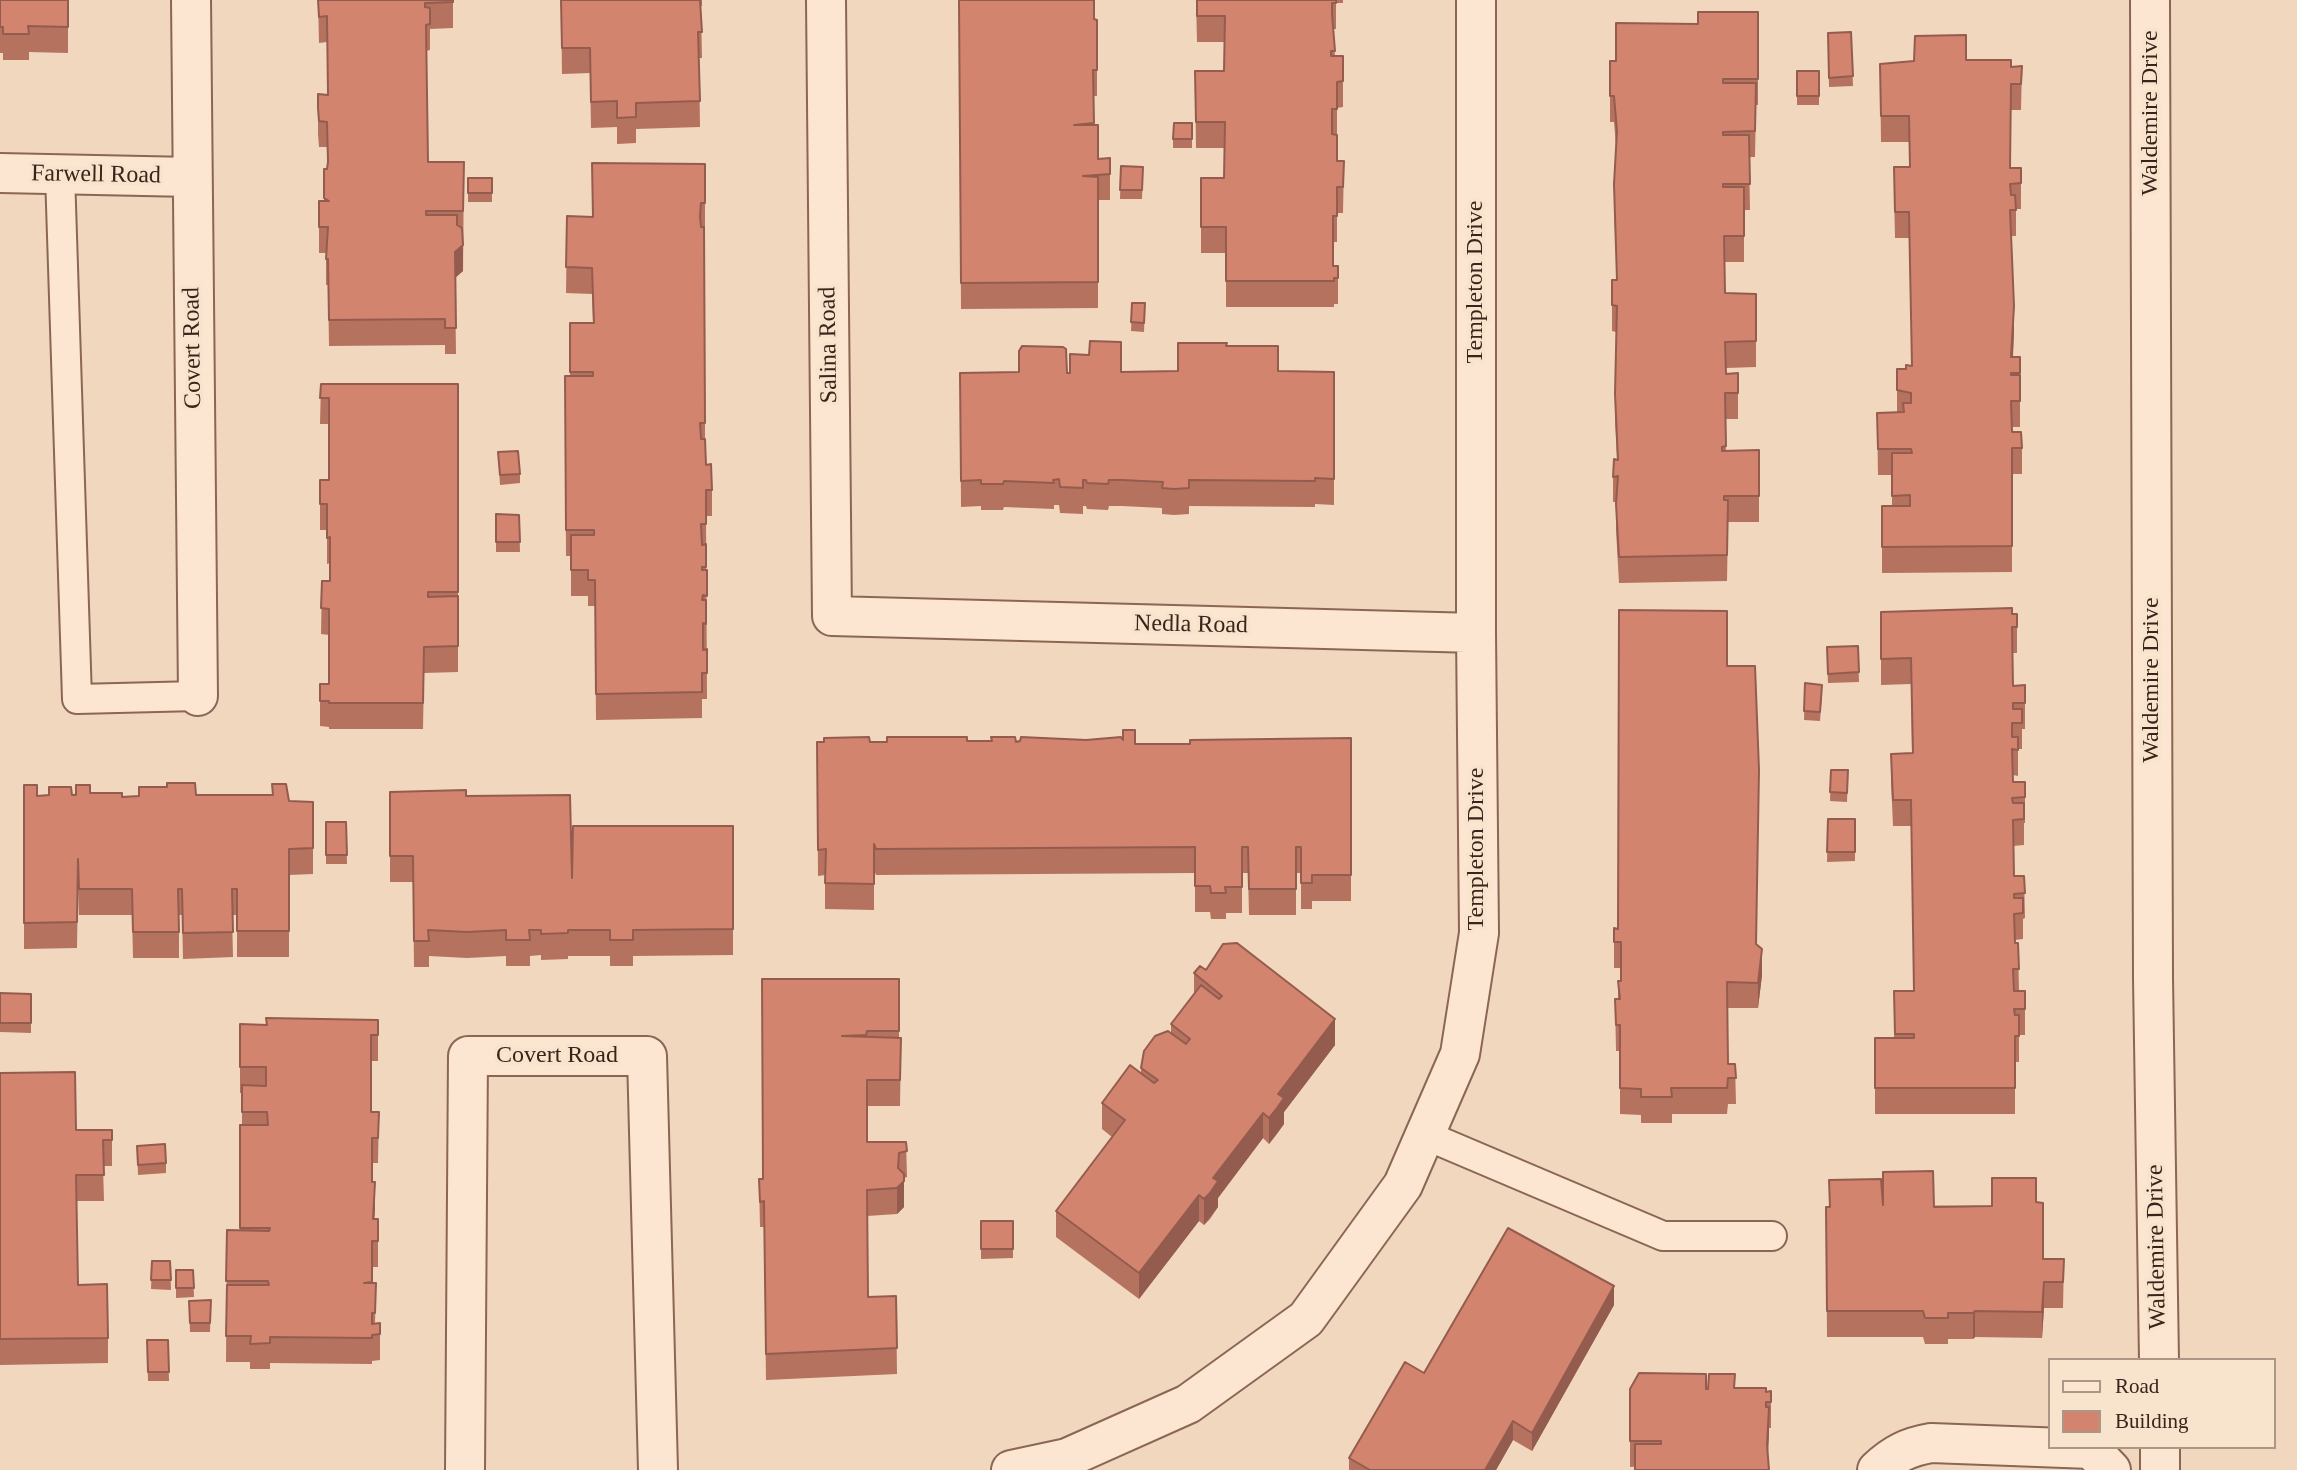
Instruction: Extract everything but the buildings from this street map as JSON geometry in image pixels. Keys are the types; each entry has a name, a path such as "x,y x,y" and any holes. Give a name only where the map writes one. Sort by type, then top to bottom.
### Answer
{"street":[{"name":"Covert Road","path":"191,0 198,695"},
{"name":"Salina Road","path":"825,0 832,616 906,618"},
{"name":"Templeton Drive","path":"1011,1470 1067,1458 1188,1404 1306,1319 1403,1185 1460,1054 1479,933 1476,0"},
{"name":"Waldemire Drive","path":"2150,0 2153,978 2159,1358"},
{"name":"Farwell Road","path":"0,173 191,177"},
{"name":"Nedla Road","path":"906,618 1476,633"},
{"name":"Covert Road","path":"465,1470 468,1056 647,1056 658,1470"},
{"path":"1877,1470 1889,1458 1909,1447 1931,1443 2048,1447"},
{"path":"2091,1449 2112,1470"},
{"path":"2160,1449 2160,1470"}],"lane":[{"path":"60,174 78,699 198,695"},
{"path":"1425,1135 1663,1236 1772,1236"}]}
